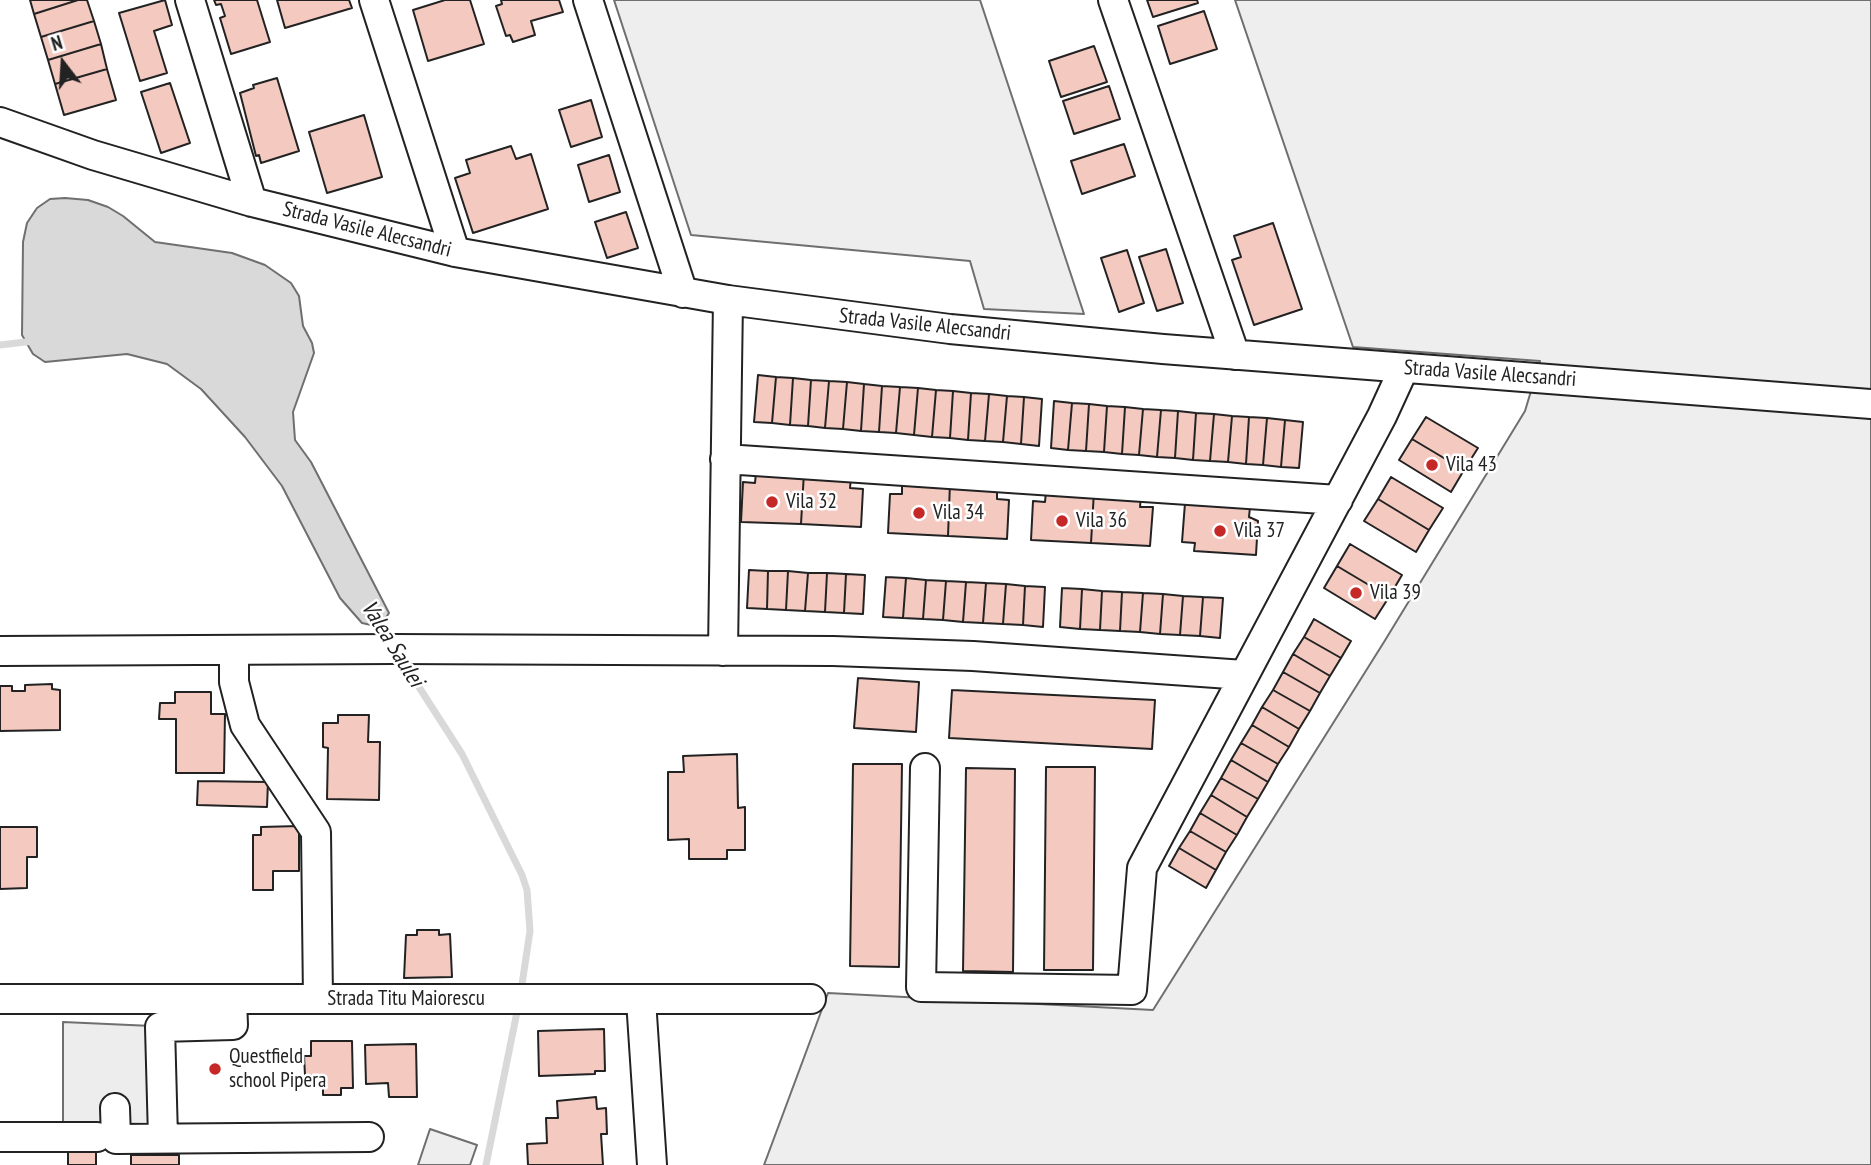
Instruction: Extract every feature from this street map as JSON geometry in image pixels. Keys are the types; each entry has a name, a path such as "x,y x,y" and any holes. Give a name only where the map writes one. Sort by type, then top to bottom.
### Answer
{"street":[{"path":"190,0 252,202"},
{"path":"374,0 455,252"},
{"path":"588,0 683,293"},
{"path":"1113,0 1235,355"},
{"name":"Strada Vasile Alecsandri","path":"0,122 93,155 252,202 455,252 728,300 950,329 1235,355 1871,404"},
{"path":"723,652 728,300"},
{"path":"925,768 921,987 1132,990 1142,868 1338,500 1404,368"},
{"path":"725,458 1338,500"},
{"path":"234,650 234,682 245,724 316,832 318,999"},
{"path":"0,651 833,651 973,656 1244,675"},
{"name":"Strada Titu Maiorescu","path":"0,999 811,999"},
{"path":"163,1138 160,1027 233,1025 232,1000"},
{"path":"641,1000 652,1165"},
{"path":"116,1108 116,1139 369,1137"},
{"path":"0,1137 97,1137"}],"shaded area":[{"path":"614,0 980,0 1084,314 984,309 970,261 691,235"},
{"path":"1235,0 1871,0 1871,1165 764,1165 828,993 1153,1010 1525,411 1540,361 1353,347"},
{"path":"50,199 88,200 108,207 155,242 232,253 265,265 291,283 299,296 303,326 314,353 293,412 295,440 311,462 389,613 380,627 362,623 340,598 282,486 245,437 201,389 167,364 127,354 45,362 33,354 22,335 23,242 27,223 37,208"},
{"path":"63,1022 152,1026 157,1124 63,1123"},
{"path":"430,1129 477,1145 470,1165 418,1165"}],"building":[{"path":"30,0 78,0 34,14"},
{"path":"78,0 87,0 94,21 41,37 34,14"},
{"path":"165,0 172,25 154,31 167,73 140,81 119,13"},
{"path":"214,0 257,0 270,42 231,54 220,18 225,16 221,4 216,5"},
{"path":"277,0 349,0 352,8 285,28"},
{"path":"445,0 470,0 484,44 428,61 413,10"},
{"path":"501,0 559,0 563,12 531,21 535,35 513,42 510,35 506,36 496,6 502,4"},
{"path":"1147,0 1197,0 1198,3 1153,17"},
{"path":"1204,11 1217,49 1170,64 1158,26"},
{"path":"94,21 101,44 48,60 41,37"},
{"path":"101,44 107,69 55,84 48,60"},
{"path":"1094,46 1107,82 1061,97 1049,61"},
{"path":"107,69 116,100 64,115 55,84"},
{"path":"277,78 299,151 261,163 259,155 256,156 240,93 254,88 253,85"},
{"path":"170,83 190,143 161,153 141,92"},
{"path":"1109,86 1120,119 1074,134 1063,101"},
{"path":"591,100 602,137 571,147 559,110"},
{"path":"364,115 382,177 327,193 309,132"},
{"path":"1124,144 1135,176 1082,194 1071,161"},
{"path":"511,146 516,159 531,154 548,209 473,233 455,178 470,173 466,160"},
{"path":"609,155 620,192 589,202 578,165"},
{"path":"626,212 638,248 607,258 595,222"},
{"path":"1273,223 1302,309 1254,325 1232,260 1241,257 1234,236"},
{"path":"1166,249 1183,303 1157,311 1139,257"},
{"path":"1127,250 1144,303 1119,312 1101,258"},
{"path":"758,375 776,377 772,423 754,422"},
{"path":"776,377 793,378 790,425 772,423"},
{"path":"793,378 811,380 808,426 790,425"},
{"path":"811,380 829,381 825,428 808,426"},
{"path":"829,381 847,382 843,429 825,428"},
{"path":"847,382 864,384 861,431 843,429"},
{"path":"864,384 882,386 879,432 861,431"},
{"path":"882,386 900,387 896,433 879,432"},
{"path":"900,387 918,388 914,435 896,433"},
{"path":"918,388 936,390 932,437 914,435"},
{"path":"936,390 953,391 950,438 932,437"},
{"path":"953,391 971,393 968,440 950,438"},
{"path":"971,393 989,394 985,441 968,440"},
{"path":"989,394 1007,396 1003,442 985,441"},
{"path":"1007,396 1024,397 1021,444 1003,442"},
{"path":"1024,397 1042,399 1039,446 1021,444"},
{"path":"1054,401 1072,403 1068,450 1051,448"},
{"path":"1072,403 1089,404 1086,451 1068,450"},
{"path":"1089,404 1107,406 1104,452 1086,451"},
{"path":"1107,406 1125,407 1122,454 1104,452"},
{"path":"1125,407 1143,409 1139,455 1122,454"},
{"path":"1143,409 1161,410 1157,457 1139,455"},
{"path":"1161,410 1178,411 1175,458 1157,457"},
{"path":"1178,411 1196,413 1193,460 1175,458"},
{"path":"1196,413 1214,414 1210,461 1193,460"},
{"path":"1214,414 1232,416 1228,462 1210,461"},
{"path":"1232,416 1249,417 1246,464 1228,462"},
{"path":"1249,417 1267,418 1263,465 1246,464"},
{"path":"1426,417 1478,448 1464,470 1412,439"},
{"path":"1267,418 1285,420 1281,467 1263,465"},
{"path":"1285,420 1303,422 1299,468 1281,467"},
{"name":"Vila 43","path":"1412,439 1464,470 1451,492 1399,460"},
{"name":"Vila 32","path":"756,472 804,472 801,524 741,522 743,482 755,483"},
{"path":"804,472 851,477 850,488 863,489 861,527 801,524"},
{"path":"1391,477 1443,508 1429,530 1378,499"},
{"name":"Vila 34","path":"950,483 948,536 888,533 890,494 902,494 902,484"},
{"path":"950,483 997,489 997,499 1009,500 1007,539 948,536"},
{"name":"Vila 36","path":"1046,491 1094,491 1091,543 1031,540 1033,501 1045,502"},
{"path":"1094,491 1141,496 1140,507 1153,507 1150,546 1091,543"},
{"path":"1378,499 1429,530 1416,552 1364,521"},
{"name":"Vila 37","path":"1185,503 1250,507 1249,517 1258,521 1256,555 1194,551 1195,543 1182,542"},
{"path":"1350,544 1402,575 1389,597 1337,566"},
{"name":"Vila 39","path":"1337,566 1389,597 1375,619 1324,588"},
{"path":"749,570 768,571 767,609 747,608"},
{"path":"768,571 788,571 786,610 767,609"},
{"path":"788,571 808,573 805,611 786,610"},
{"path":"808,573 827,573 825,612 805,611"},
{"path":"827,573 846,574 844,613 825,612"},
{"path":"846,574 865,575 863,614 844,613"},
{"path":"886,577 906,578 903,618 883,617"},
{"path":"906,578 926,580 923,619 903,618"},
{"path":"926,580 946,581 943,620 923,619"},
{"path":"946,581 966,582 963,622 943,620"},
{"path":"966,582 986,583 983,623 963,622"},
{"path":"986,583 1006,584 1003,624 983,623"},
{"path":"1006,584 1025,586 1023,625 1003,624"},
{"path":"1025,586 1045,587 1043,627 1023,625"},
{"path":"1062,588 1082,589 1080,629 1060,627"},
{"path":"1082,589 1102,591 1100,630 1080,629"},
{"path":"1102,591 1122,592 1120,631 1100,630"},
{"path":"1122,592 1143,593 1140,632 1120,631"},
{"path":"1143,593 1163,594 1160,634 1140,632"},
{"path":"1163,594 1183,596 1180,635 1160,634"},
{"path":"1183,596 1203,597 1200,636 1180,635"},
{"path":"1203,597 1223,598 1220,638 1200,636"},
{"path":"1314,619 1351,641 1341,658 1304,637"},
{"path":"1304,637 1341,658 1330,676 1293,654"},
{"path":"1293,654 1330,676 1320,693 1283,672"},
{"path":"1283,672 1320,693 1310,711 1273,690"},
{"path":"858,678 919,682 916,732 854,728"},
{"path":"52,684 52,689 60,690 60,730 0,731 0,686 12,686 12,691 25,691 25,685"},
{"path":"952,690 1155,700 1152,749 949,738"},
{"path":"1273,690 1310,711 1299,729 1262,707"},
{"path":"175,692 211,692 211,714 225,714 224,773 176,773 176,719 159,719 160,703 175,703"},
{"path":"1262,707 1299,729 1289,747 1252,725"},
{"path":"338,715 369,715 368,742 380,742 379,800 327,799 328,748 323,747 323,723 338,723"},
{"path":"1252,725 1289,747 1278,764 1241,743"},
{"path":"1241,743 1278,764 1268,782 1231,760"},
{"path":"737,754 738,808 745,807 745,850 727,850 727,859 689,859 689,839 668,840 668,772 684,772 683,756"},
{"path":"1231,760 1268,782 1258,799 1221,778"},
{"path":"853,764 902,764 899,967 850,966"},
{"path":"1046,767 1095,767 1093,970 1044,970"},
{"path":"966,768 1015,769 1013,972 963,971"},
{"path":"1221,778 1258,799 1247,817 1211,795"},
{"path":"198,781 268,782 267,807 197,805"},
{"path":"1211,795 1247,817 1237,835 1200,813"},
{"path":"1200,813 1237,835 1226,852 1190,831"},
{"path":"299,826 299,871 273,871 273,890 253,890 253,835 261,835 261,827"},
{"path":"0,827 37,827 37,857 27,857 27,888 0,889"},
{"path":"1190,831 1226,852 1216,870 1179,848"},
{"path":"1179,848 1216,870 1206,888 1169,866"},
{"path":"417,930 439,930 439,935 450,934 452,977 404,978 406,935 417,935"},
{"path":"604,1029 605,1071 595,1071 595,1074 539,1076 538,1031"},
{"path":"311,1041 352,1041 353,1088 341,1088 341,1095 323,1095 323,1085 312,1086 312,1075 305,1075 304,1056 311,1056"},
{"path":"416,1044 417,1097 389,1097 388,1083 366,1084 365,1045"},
{"path":"596,1097 597,1109 606,1108 607,1134 601,1134 603,1165 528,1165 527,1144 547,1143 546,1118 558,1118 557,1101"},
{"path":"68,1151 96,1151 96,1165 68,1165"},
{"path":"131,1155 179,1155 179,1165 131,1165"}],"waterway":[{"name":"Valea Saulei","path":"0,345 34,341"},
{"name":"Valea Saulei","path":"376,621 390,643"},
{"name":"Valea Saulei","path":"399,656 462,754 522,875 527,890 530,931 521,991"},
{"name":"Valea Saulei","path":"486,1165 518,1007"}],"place":[{"name":"Vila 43","path":"1432,465"},
{"name":"Vila 32","path":"772,502"},
{"name":"Vila 34","path":"919,513"},
{"name":"Vila 36","path":"1062,521"},
{"name":"Vila 37","path":"1220,531"},
{"name":"Vila 39","path":"1356,593"},
{"name":"Questfield school Pipera","path":"215,1069"}]}
